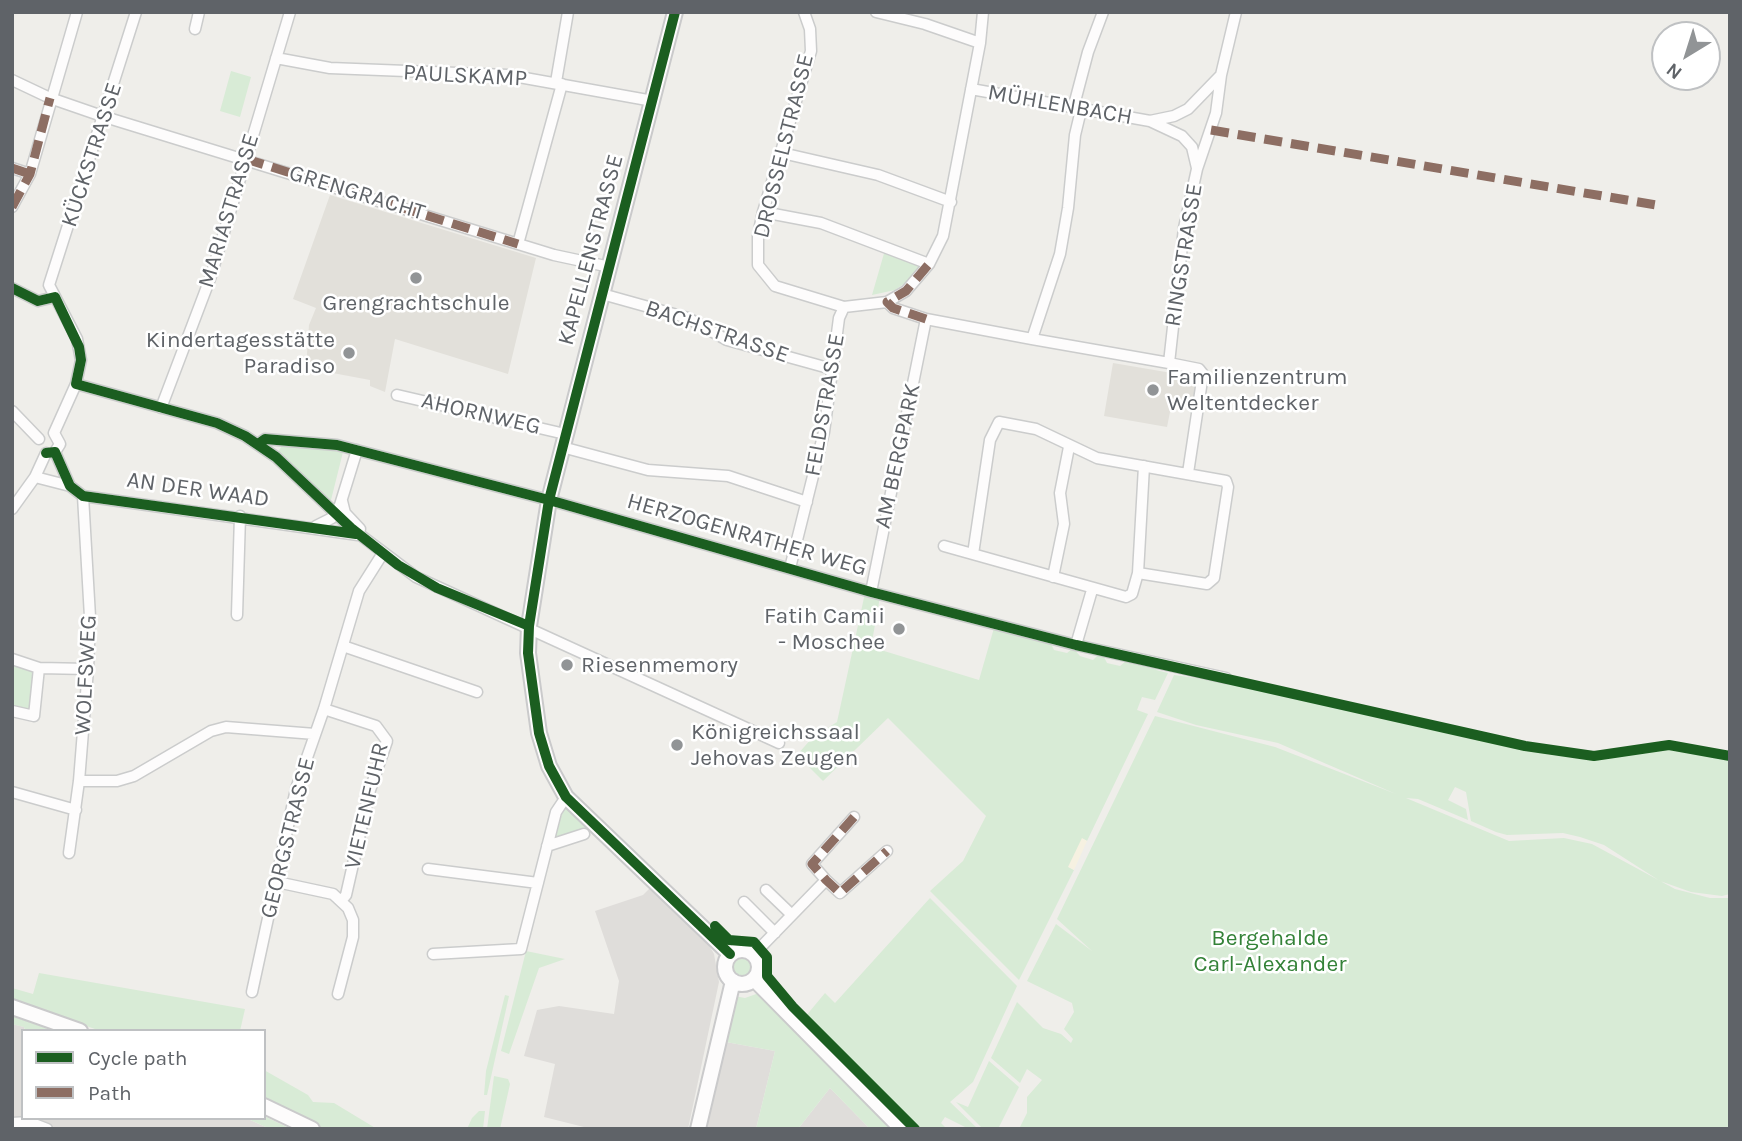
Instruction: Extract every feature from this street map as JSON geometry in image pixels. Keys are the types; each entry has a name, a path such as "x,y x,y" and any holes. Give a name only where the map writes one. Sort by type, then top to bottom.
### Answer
{"street":[{"path":"12,206 30,174 77,12"},
{"name":"KÜCKSTRASSE","path":"55,297 49,285 105,117 136,12"},
{"path":"195,29 200,12"},
{"name":"MARIASTRASSE","path":"161,408 211,276 290,12"},
{"path":"518,244 559,83 568,12"},
{"name":"KAPELLENSTRASSE","path":"675,12 550,500 529,626 530,677 540,733 550,766 566,797 730,954"},
{"name":"DROSSELSTRASSE","path":"804,12 810,29 811,51 763,212 758,235 758,265 775,286 844,307"},
{"path":"876,12 925,24 980,43"},
{"name":"FELDSTRASSE","path":"790,568 824,432 844,307 887,302 906,292 929,264 943,236 980,43 983,12"},
{"path":"1032,338 1060,254 1068,208 1077,109 1088,52 1103,12"},
{"name":"RINGSTRASSE","path":"1169,363 1184,228 1197,169 1216,113 1221,75 1236,12"},
{"name":"PAULSKAMP","path":"276,58 330,68 509,75 653,101"},
{"name":"MÜHLENBACH","path":"1150,121 1174,116 1188,109 1221,75"},
{"name":"GRENGRACHT","path":"12,80 50,98 105,117 518,244 610,267"},
{"name":"MÜHLENBACH","path":"971,89 1150,121 1182,136 1192,147 1197,169"},
{"path":"782,153 878,176 951,202"},
{"path":"12,168 30,174"},
{"path":"763,212 821,223 929,264"},
{"path":"12,288 38,301 55,297 79,347 81,360 76,384 54,433"},
{"name":"BACHSTRASSE","path":"602,293 688,318 727,340 832,369"},
{"path":"887,302 893,308 926,319 1199,369 1203,374 1188,473"},
{"name":"AM BERGPARK","path":"871,592 926,319"},
{"path":"76,384 216,423 258,444 383,553 427,583 529,626 779,743"},
{"name":"AHORNWEG","path":"397,395 564,441 648,470 727,476 807,502"},
{"path":"12,411 39,439 40,447 51,452 70,486"},
{"path":"973,554 990,440 999,422 1036,429 1097,458 1226,481 1228,486 1214,578 1207,584 1139,573"},
{"path":"12,509 60,440 54,433 46,432 39,439"},
{"name":"HERZOGENRATHER WEG","path":"258,444 265,439 356,450 550,500 871,592 1076,645 1226,678"},
{"path":"1052,578 1064,524 1060,494 1069,447"},
{"path":"307,526 324,524 335,512 342,501 356,450"},
{"path":"944,546 1093,590 1126,597 1132,594 1139,573 1144,466"},
{"path":"35,477 70,486 83,496"},
{"name":"AN DER WAAD","path":"83,496 350,532 367,538"},
{"name":"WOLFSWEG","path":"69,853 79,781 88,669 90,617 83,496"},
{"path":"342,501 345,513 367,538"},
{"name":"AN DER WAAD","path":"237,615 240,516"},
{"name":"GEORGSTRASSE","path":"251,992 296,789 324,709 359,592 366,575 383,553"},
{"path":"1076,645 1093,590"},
{"path":"343,646 477,692"},
{"path":"12,659 39,668 88,669"},
{"path":"12,710 34,716 39,668"},
{"name":"VIETENFUHR","path":"324,709 376,726 384,733 387,741 370,790 346,895 342,900"},
{"path":"79,781 117,781 134,776 211,732 226,727 315,734"},
{"path":"12,792 76,810"},
{"path":"433,954 522,949 556,811 566,797"},
{"path":"855,817 811,864 826,880 840,893 887,851"},
{"path":"547,846 584,834"},
{"path":"428,869 538,883"},
{"path":"754,954 826,880"},
{"name":"VIETENFUHR","path":"276,882 333,894 342,900 353,920 354,937 338,994"},
{"path":"766,890 792,915"},
{"path":"744,902 775,933"},
{"path":"742,950 754,954 759,969 754,979 744,984 733,981 725,971 730,954 742,950"},
{"path":"754,979 902,1129"},
{"path":"698,1129 733,981"},
{"path":"12,1007 74,1029"},
{"path":"266,1107 312,1129"},
{"path":"12,1123 29,1122 47,1129"}],"shaded area":[{"name":"Grengrachtschule","path":"330,195 536,258 508,374 395,339 385,392 370,386 370,380 306,368 309,325 316,308 293,299"},
{"name":"Familienzentrum Weltentdecker","path":"1113,363 1201,378 1196,406 1172,402 1167,427 1104,416"},
{"path":"651,887 709,945 714,954 719,982 688,1129 592,1129 544,1117 555,1064 524,1056 537,1010 559,1006 614,1014 619,981 595,911 643,895"},
{"path":"12,1024 24,1027 21,1029 21,1120 250,1120 270,1129 12,1129"},
{"path":"726,1042 775,1051 756,1129 706,1129"},
{"path":"830,1088 870,1129 798,1129"}],"green space":[{"path":"231,71 251,77 240,117 220,111"},
{"path":"885,250 920,265 908,281 895,290 872,295"},
{"path":"282,446 343,452 331,500 277,453"},
{"path":"865,593 880,597 871,647 979,680 994,628 1050,642 1054,650 1067,653 1073,648 1080,656 1093,660 1099,654 1103,655 1107,663 1120,666 1126,661 1157,667 1156,670 1168,673 1155,700 1142,697 1137,710 1148,714 1087,841 1083,839 1069,867 1074,870 1019,980 930,891 963,861 986,816 888,718 823,781 797,755 812,738 837,722"},
{"path":"12,663 35,670 31,711 12,707"},
{"name":"Bergehalde Carl-Alexander","path":"1174,675 1233,683 1551,755 1592,759 1667,747 1730,759 1730,894 1722,896 1691,892 1661,881 1675,889 1710,898 1730,898 1730,1129 1019,1129 1027,1113 1027,1097 1042,1080 1027,1069 1020,1083 991,1058 1017,1002 1043,1028 1061,1034 1071,1043 1073,1039 1064,1029 1074,1012 1072,1003 1027,981 1056,924 1092,951 1057,919 1155,716 1275,747 1396,794 1278,743 1196,725 1157,712","holes":["1455,787 1466,792 1471,821 1507,835 1563,833 1580,837 1604,845 1659,880 1592,844 1564,838 1509,841 1406,798 1418,799 1468,820 1466,809 1448,800"]},
{"path":"566,803 590,832 551,844"},
{"path":"930,898 1017,986 973,1082 950,1102 978,1129 969,1129 945,1117 941,1123 947,1129 917,1129 805,1017 825,993 835,1003"},
{"path":"526,951 565,959 539,968 509,1054 501,1051"},
{"path":"741,955 752,962 753,967 746,978 741,979 730,972 729,967 736,956"},
{"path":"39,973 245,1009 240,1029 95,1029 12,1001 12,988 33,994"},
{"path":"759,993 898,1129 870,1129 830,1088 798,1129 756,1129 775,1051 726,1042 706,1129 703,1129 734,996 745,998"},
{"path":"505,995 509,996 487,1095 484,1095 486,1071"},
{"path":"12,1016 48,1029 24,1029 12,1024"},
{"path":"989,1061 1019,1087 998,1129 983,1129 956,1102 968,1107"},
{"path":"266,1071 308,1095 313,1102 334,1103 377,1129 325,1129 266,1101"},
{"path":"494,1076 508,1079 510,1084 500,1129 487,1129"},
{"path":"479,1111 485,1111 483,1129 467,1129 472,1118"},
{"path":"266,1117 291,1129 270,1129 250,1120 266,1120"}],"sand":[{"path":"1082,838 1087,841 1074,870 1068,867"}],"marked path":[{"path":"12,207 30,174 50,98"},
{"path":"1211,130 1662,206"},
{"path":"246,159 518,244"},
{"path":"12,168 30,174"},
{"path":"926,319 893,308 887,302 906,291 929,264"},
{"path":"854,817 812,864 826,880 840,893 887,851"}],"cycle path":[{"path":"675,12 549,500 529,626 528,653 539,733 549,766 566,797 730,954"},
{"path":"12,288 38,301 55,297 79,347 81,360 76,384 217,423 245,436 276,457 351,528 398,565 437,588 529,626"},
{"path":"258,444 265,439 337,445 549,500 871,592 1076,645 1525,746 1594,756 1669,745 1730,756"},
{"path":"46,453 55,452 70,486 83,496 356,534"},
{"path":"715,926 729,940 754,942 767,957 767,976 793,1007 915,1129"}],"place":[{"name":"Grengrachtschule","path":"416,278"},
{"name":"Kindertagesstätte Paradiso","path":"349,353"},
{"name":"Familienzentrum Weltentdecker","path":"1153,390"},
{"name":"Fatih Camii - Moschee","path":"899,629"},
{"name":"Riesenmemory","path":"567,665"},
{"name":"Königreichssaal Jehovas Zeugen","path":"677,745"}]}
